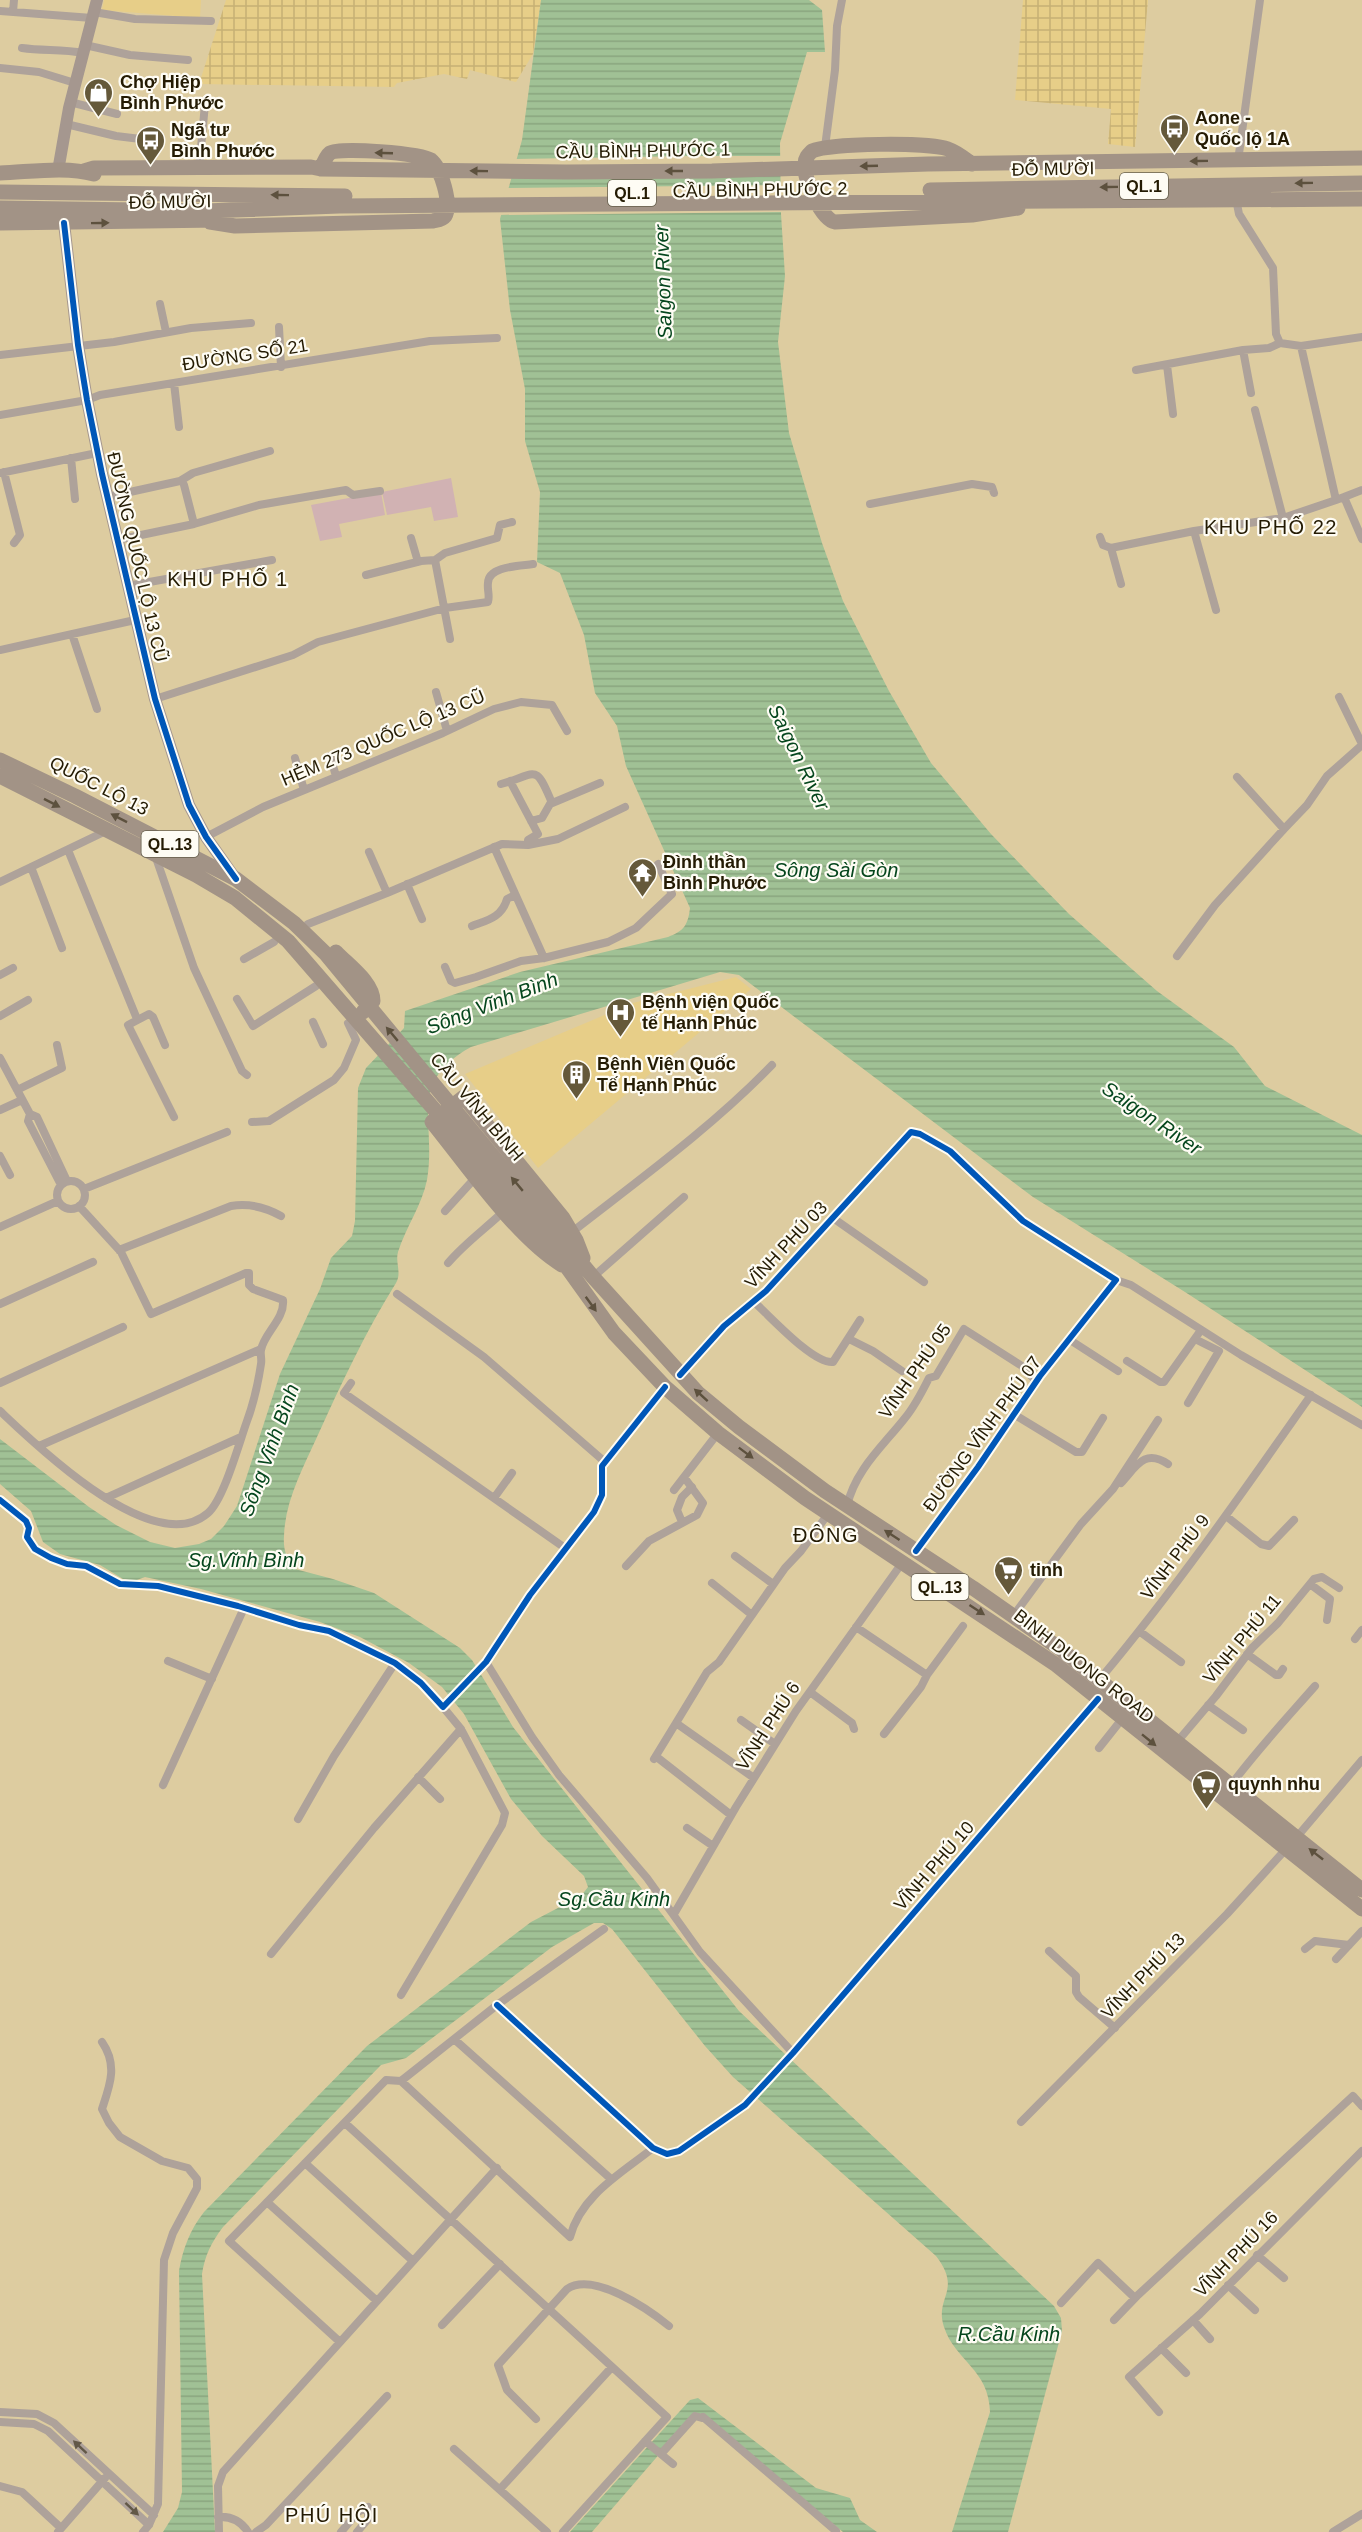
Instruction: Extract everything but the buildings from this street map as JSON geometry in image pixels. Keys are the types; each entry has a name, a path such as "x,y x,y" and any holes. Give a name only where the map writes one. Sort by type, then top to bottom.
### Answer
{"highway":[{"path":"825,147 936,146 953,151 972,164"},
{"name":"QL.1","path":"825,147 812,151 807,157 805,172 827,219 835,222 972,215 1018,208"},
{"name":"QL.1","path":"207,216 235,226 433,221 444,217 447,205 438,167 432,161 417,154 337,151 327,157 321,169"},
{"name":"ĐỖ MƯỜI","path":"928,164 1362,158"},
{"name":"CẦU BÌNH PHƯỚC 1","path":"360,169 701,171 928,164"},
{"name":"ĐỖ MƯỜI","path":"0,192 59,183 94,168 311,167 360,169"},
{"name":"ĐỖ MƯỜI","path":"84,171 95,175 312,172 321,169"},
{"name":"ĐỖ MƯỜI","path":"0,173 59,183 339,205"},
{"name":"ĐỖ MƯỜI","path":"0,184 59,183"},
{"name":"ĐỖ MƯỜI","path":"926,200 1362,183"},
{"name":"ĐỖ MƯỜI","path":"926,200 1018,208 1192,207 1213,199"},
{"name":"ĐỖ MƯỜI","path":"926,200 1362,199"},
{"name":"CẦU BÌNH PHƯỚC 2","path":"339,205 926,200"},
{"name":"ĐỖ MƯỜI","path":"1280,200 1292,204 1362,204"},
{"name":"ĐỖ MƯỜI","path":"0,216 207,216 339,205"},
{"name":"ĐỖ MƯỜI","path":"0,208 64,216 183,222 207,216"},
{"name":"ĐỖ MƯỜI","path":"0,224 64,216"},
{"name":"QUỐC LỘ 13","path":"0,760 75,796 242,883 294,923 325,953"},
{"name":"QUỐC LỘ 13","path":"0,776 232,896 288,941 311,968"},
{"path":"232,896 238,911 274,942 348,1023 371,1004 373,994 369,986 308,924 265,895 242,883"},
{"name":"CẦU VĨNH BÌNH","path":"325,953 550,1234"},
{"name":"CẦU VĨNH BÌNH","path":"311,968 550,1234"},
{"path":"567,1268 542,1251 504,1211 432,1122 464,1097 527,1172 572,1232 589,1271"},
{"name":"BINH DUONG ROAD","path":"550,1234 567,1268 614,1333 665,1388 718,1432 828,1514 1033,1647 1122,1719 1291,1844 1362,1890"},
{"name":"BINH DUONG ROAD","path":"550,1234 589,1271 680,1375 738,1427 846,1506 1014,1616 1100,1679 1231,1785 1362,1909"}],"street":[{"path":"13,12 14,0"},
{"path":"825,147 835,70 837,26 842,0"},
{"path":"1238,161 1260,0"},
{"path":"59,183 70,102 94,10"},
{"path":"0,11 94,10 151,21 211,21"},
{"path":"22,48 53,51 84,49 188,60"},
{"path":"0,68 39,72 75,83"},
{"path":"70,102 117,114"},
{"path":"199,168 205,104"},
{"path":"66,124 157,141"},
{"path":"1236,199 1239,214 1273,268 1276,334 1280,343"},
{"name":"ĐƯỜNG QUỐC LỘ 13 CŨ","path":"64,216 78,345 87,400 127,586 155,699 189,805 206,837 242,883"},
{"path":"160,304 166,332"},
{"path":"0,355 114,342 166,332 251,323"},
{"path":"279,327 281,367"},
{"path":"1136,370 1243,350 1269,348 1280,343 1301,346 1362,337"},
{"name":"ĐƯỜNG SỐ 21","path":"0,415 87,400 100,395 430,341 497,338"},
{"path":"1301,346 1340,498 1362,539"},
{"path":"1243,350 1251,393"},
{"path":"1167,365 1173,414"},
{"path":"174,383 179,427"},
{"path":"1255,410 1283,518"},
{"path":"107,497 180,481 193,473 270,451"},
{"path":"14,543 20,535 2,472 97,453"},
{"path":"70,458 75,499"},
{"path":"870,504 972,484 992,487 994,493"},
{"path":"184,485 194,524"},
{"path":"117,540 194,524 259,505 346,490 353,495 380,491"},
{"path":"1100,537 1103,545 1111,549 1194,531 1283,518 1362,490"},
{"path":"366,575 435,560 445,553 497,538 500,525 512,522"},
{"path":"1194,531 1216,610"},
{"path":"411,538 418,562"},
{"path":"1111,549 1121,584"},
{"path":"127,586 272,560"},
{"path":"435,560 450,639"},
{"path":"155,699 293,655 318,642 445,608 488,602 487,581 490,575 501,569 533,564"},
{"path":"0,650 135,620"},
{"path":"72,634 97,709"},
{"path":"436,692 447,731"},
{"path":"1178,956 1215,905 1307,805 1328,776 1362,745 1339,697"},
{"name":"HẺM 273 QUỐC LỘ 13 CŨ","path":"206,837 263,807 447,731 494,709 521,702 552,705 567,731"},
{"path":"330,756 336,776"},
{"path":"295,758 304,790"},
{"path":"501,784 535,773 542,778 552,803"},
{"path":"1237,777 1284,829"},
{"path":"510,781 538,834 528,840 528,845"},
{"path":"531,821 542,818 552,803 600,783"},
{"path":"308,924 502,844 528,845 558,838 625,807"},
{"path":"0,882 106,831"},
{"path":"494,847 544,958"},
{"path":"68,850 137,1019"},
{"path":"369,852 387,893"},
{"path":"154,855 202,989 243,1071 247,1074"},
{"path":"445,967 451,981 455,982 521,961 544,958 608,942 636,928 672,894 658,864"},
{"path":"31,867 62,948"},
{"path":"407,884 422,919"},
{"path":"472,926 496,917 504,908 507,899 515,895"},
{"path":"244,958 274,942"},
{"path":"0,975 13,968"},
{"path":"237,999 253,1026 316,986"},
{"path":"0,1016 28,1000"},
{"path":"165,1045 153,1017 149,1014 128,1025 174,1117"},
{"path":"313,1022 323,1044"},
{"path":"252,1122 269,1121 334,1080 344,1068 356,1040 348,1023"},
{"path":"17,1090 62,1068 57,1045"},
{"path":"0,1058 30,1114 37,1117 64,1183"},
{"path":"572,1232 658,1164 755,1083 772,1065"},
{"path":"0,1110 22,1100"},
{"path":"84,1189 227,1132"},
{"name":"VĨNH PHÚ 03","path":"680,1375 724,1326 754,1302 911,1132 920,1134 950,1151 1023,1221 1116,1280"},
{"path":"0,1156 10,1175"},
{"path":"445,1210 476,1177"},
{"path":"64,1183 78,1183 84,1189 85,1196 79,1206 66,1208 58,1201 57,1191 64,1183"},
{"path":"589,1271 684,1197"},
{"path":"0,1227 58,1201"},
{"path":"119,1250 231,1206 243,1204 268,1209 281,1216"},
{"path":"0,1411 66,1470 128,1511 153,1521 181,1524 197,1520 215,1505 255,1398 262,1360 261,1349 274,1326 283,1300 249,1285 249,1274 151,1314 119,1250 79,1206"},
{"path":"448,1263 465,1244 488,1227 504,1211"},
{"path":"833,1218 924,1282"},
{"path":"0,1304 93,1262"},
{"path":"1116,1280 1131,1285 1201,1330 1362,1425"},
{"name":"ĐƯỜNG VĨNH PHÚ 07","path":"916,1551 1015,1415 1036,1382 1116,1280"},
{"path":"397,1294 484,1357 605,1462"},
{"path":"754,1302 803,1346 827,1363 833,1362 860,1320"},
{"path":"0,1383 123,1327"},
{"name":"VĨNH PHÚ 05","path":"846,1506 851,1488 865,1466 914,1406 930,1378 936,1376 964,1329 1022,1366 1036,1382"},
{"path":"1127,1361 1160,1382 1164,1382 1201,1330"},
{"path":"849,1339 873,1351 902,1371"},
{"path":"1188,1403 1219,1351 1195,1339"},
{"path":"1070,1340 1118,1371"},
{"path":"39,1446 261,1349"},
{"path":"351,1383 344,1393 565,1548"},
{"path":"443,1707 484,1664 565,1548 599,1505 602,1495 601,1469 665,1388"},
{"name":"VĨNH PHÚ 9","path":"1100,1679 1226,1516 1311,1395"},
{"path":"1015,1415 1076,1452 1082,1452 1103,1418"},
{"path":"1113,1489 1158,1420"},
{"path":"674,1490 718,1432"},
{"path":"106,1498 241,1437"},
{"path":"1014,1616 1077,1529 1141,1461 1150,1457 1158,1458 1168,1464"},
{"path":"494,1498 512,1473"},
{"path":"626,1566 649,1541 698,1515 703,1503 684,1478"},
{"path":"682,1522 677,1510 682,1497 692,1487"},
{"path":"0,1500 26,1521 29,1528 27,1537 35,1550 58,1562 86,1566 120,1584 158,1586 299,1625 329,1631 395,1664 421,1683 461,1729 506,1813 502,1825 401,1995"},
{"path":"731,1815 656,1759 707,1672 719,1662 773,1584 828,1514"},
{"path":"1226,1516 1261,1544 1269,1546 1294,1520"},
{"path":"735,1556 773,1584"},
{"name":"VĨNH PHÚ 6","path":"674,1914 731,1815 776,1744 810,1692 902,1563"},
{"path":"1327,1620 1330,1599 1310,1584 1314,1578 1322,1577 1339,1588"},
{"path":"712,1583 752,1615"},
{"name":"VĨNH PHÚ 11","path":"1177,1742 1247,1654 1278,1623 1310,1584"},
{"path":"163,1785 244,1608"},
{"path":"884,1734 921,1687 927,1675 963,1626"},
{"path":"856,1627 927,1675"},
{"path":"1355,1639 1362,1630"},
{"path":"1139,1631 1181,1662"},
{"path":"1247,1654 1276,1675 1279,1675 1283,1669"},
{"path":"168,1661 212,1679"},
{"path":"298,1819 334,1756 395,1664"},
{"path":"484,1664 559,1775 674,1914 700,1952 790,2056"},
{"path":"1231,1785 1259,1748 1314,1686"},
{"path":"810,1692 852,1723 854,1729"},
{"name":"VĨNH PHÚ 10","path":"653,2148 668,2154 679,2151 747,2102 790,2056 1098,1699"},
{"path":"1208,1705 1243,1730"},
{"path":"1099,1748 1122,1719"},
{"path":"741,1720 776,1744"},
{"path":"676,1723 754,1778"},
{"path":"271,1954 374,1828 461,1729"},
{"name":"VĨNH PHÚ 13","path":"1022,2122 1227,1914 1291,1844 1362,1760"},
{"path":"418,1777 440,1799"},
{"path":"687,1827 713,1846"},
{"path":"402,2081 497,2005 604,1929"},
{"path":"1336,1959 1361,1933"},
{"path":"1305,1949 1316,1941 1349,1945"},
{"path":"1049,1952 1076,1976 1076,1992 1079,1997 1115,2028"},
{"path":"340,2342 229,2241 386,2080 402,2081 570,2237 579,2218 599,2189 653,2148 497,2005"},
{"path":"454,2039 611,2179"},
{"path":"102,2042 109,2056 112,2072 112,2080 102,2109 109,2123 120,2137 140,2151 162,2161 188,2168 197,2179 197,2188 170,2241 164,2260 158,2504 149,2525 143,2532"},
{"path":"1114,2320 1353,2096 1362,2106"},
{"path":"345,2123 667,2417 565,2531"},
{"name":"VĨNH PHÚ 16","path":"1159,2412 1129,2377 1193,2320 1362,2151"},
{"path":"306,2163 413,2261"},
{"path":"219,2532 218,2486 223,2472 497,2168"},
{"path":"267,2202 376,2301"},
{"path":"1257,2255 1284,2278"},
{"path":"1061,2303 1098,2263 1135,2298"},
{"path":"442,2325 500,2265"},
{"path":"536,2419 507,2390 498,2365 571,2286 588,2284 602,2287 627,2299 669,2326"},
{"path":"1228,2285 1255,2310"},
{"path":"1193,2320 1210,2339"},
{"path":"1161,2348 1186,2373"},
{"path":"500,2489 612,2367"},
{"path":"256,2532 266,2525 387,2396"},
{"path":"0,2412 37,2414 54,2422 154,2515"},
{"path":"661,2454 695,2416 702,2418 836,2532"},
{"path":"0,2422 34,2424 48,2431 149,2525"},
{"path":"647,2442 673,2464"},
{"path":"454,2449 548,2532"},
{"path":"0,2486 22,2492 60,2530 109,2473"},
{"path":"341,2532 358,2512 368,2507 368,2519 357,2532"},
{"path":"1334,2532 1362,2514"},
{"path":"218,2517 227,2516 242,2524 248,2532"}],"shaded area":[{"path":"104,0 201,0 200,18 102,10"},
{"path":"226,0 541,0 533,54 516,82 470,70 467,79 444,74 397,83 394,87 199,84"},
{"path":"1023,0 1148,0 1135,147 1108,144 1111,109 1015,100"},
{"path":"451,478 458,517 434,521 431,507 387,515 382,492"},
{"path":"381,492 385,515 339,524 342,537 320,541 311,505"},
{"name":"Bệnh viện Quốc tế Hạnh Phúc","path":"736,977 751,989 538,1168 465,1074 633,1003"}],"water":[{"name":"Sông Sài Gòn","path":"541,0 809,0 822,10 825,52 807,52 780,143 785,276 778,342 789,433 822,543 843,601 889,691 931,763 991,834 1069,914 1157,991 1234,1047 1265,1086 1362,1135 1362,1407 1033,1197 739,975 720,972 471,1047 451,1061 438,1075 431,1089 428,1105 427,1180 398,1252 398,1279 374,1320 345,1378 291,1497 285,1523 284,1545 287,1558 295,1569 374,1593 460,1648 472,1660 513,1727 739,2011 1054,2306 1061,2318 1062,2331 1008,2532 952,2532 990,2412 984,2385 949,2339 944,2327 942,2308 948,2286 944,2268 936,2256 733,2077 705,2046 612,1929 603,1923 594,1923 552,1947 406,2058 381,2065 223,2227 207,2255 202,2274 215,2532 163,2532 178,2508 182,2492 179,2271 188,2240 199,2219 367,2046 531,1922 581,1896 588,1887 584,1876 542,1836 511,1799 464,1714 442,1687 409,1663 360,1637 320,1622 201,1589 145,1577 134,1581 123,1579 100,1565 60,1554 43,1542 31,1511 0,1484 0,1439 89,1507 116,1525 150,1542 175,1548 199,1544 211,1539 224,1526 237,1506 280,1374 320,1289 331,1258 352,1236 355,1221 358,1088 366,1068 404,1028 405,1011 520,972 668,937 681,930 688,919 690,908 626,766 617,726 595,693 584,635 560,573 537,562 540,492 525,441 525,389 510,310 500,219 522,140"},
{"path":"698,2398 816,2488 850,2498 860,2520 877,2532 843,2532 700,2414 694,2414 592,2532 570,2532 690,2400"}],"pier":[{"path":"783,156 783,168 511,171 514,159"},
{"path":"783,185 784,212 498,215 506,188"}],"cycle path":[{"path":"64,223 78,345 87,400 155,699 189,805 206,837 236,879"},
{"path":"680,1375 724,1326 766,1291 911,1132 920,1134 950,1151 1023,1221 1116,1280 1040,1376 978,1467 916,1551"},
{"path":"0,1500 26,1521 29,1528 27,1537 35,1549 51,1558 67,1564 86,1566 120,1584 158,1586 238,1606 299,1625 329,1631 395,1663 421,1683 443,1707 486,1662 530,1595 594,1512 602,1495 602,1466 665,1387"},
{"path":"497,2005 653,2148 667,2154 679,2151 745,2105 793,2053 1098,1699"}],"place":[{"name":"Chợ Hiệp Bình Phước","path":"99,118"},
{"name":"Aone - Quốc lộ 1A","path":"1174,154"},
{"name":"Ngã tư Bình Phước","path":"150,166"},
{"name":"Đình thần Bình Phước","path":"642,898"},
{"name":"Bệnh viện Quốc tế Hạnh Phúc","path":"621,1038"},
{"name":"Bệnh Viện Quốc Tế Hạnh Phúc","path":"576,1100"},
{"name":"tinh","path":"1009,1596"},
{"name":"quynh nhu","path":"1207,1810"}],"district":[{"name":"KHU PHỐ 22","path":"1271,527"},
{"name":"KHU PHỐ 1","path":"228,579"},
{"name":"ĐÔNG","path":"826,1535"},
{"name":"PHÚ HỘI","path":"332,2515"}],"water label":[{"name":"Saigon River","path":"663,282"},
{"name":"Saigon River","path":"799,757"},
{"name":"Sông Vĩnh Bình","path":"492,1003"},
{"name":"Saigon River","path":"1152,1118"},
{"name":"Sông Vĩnh Bình","path":"269,1450"},
{"name":"Sg.Vĩnh Bình","path":"246,1560"},
{"name":"Sg.Cầu Kinh","path":"614,1899"},
{"name":"R.Cầu Kinh","path":"1009,2334"}]}
